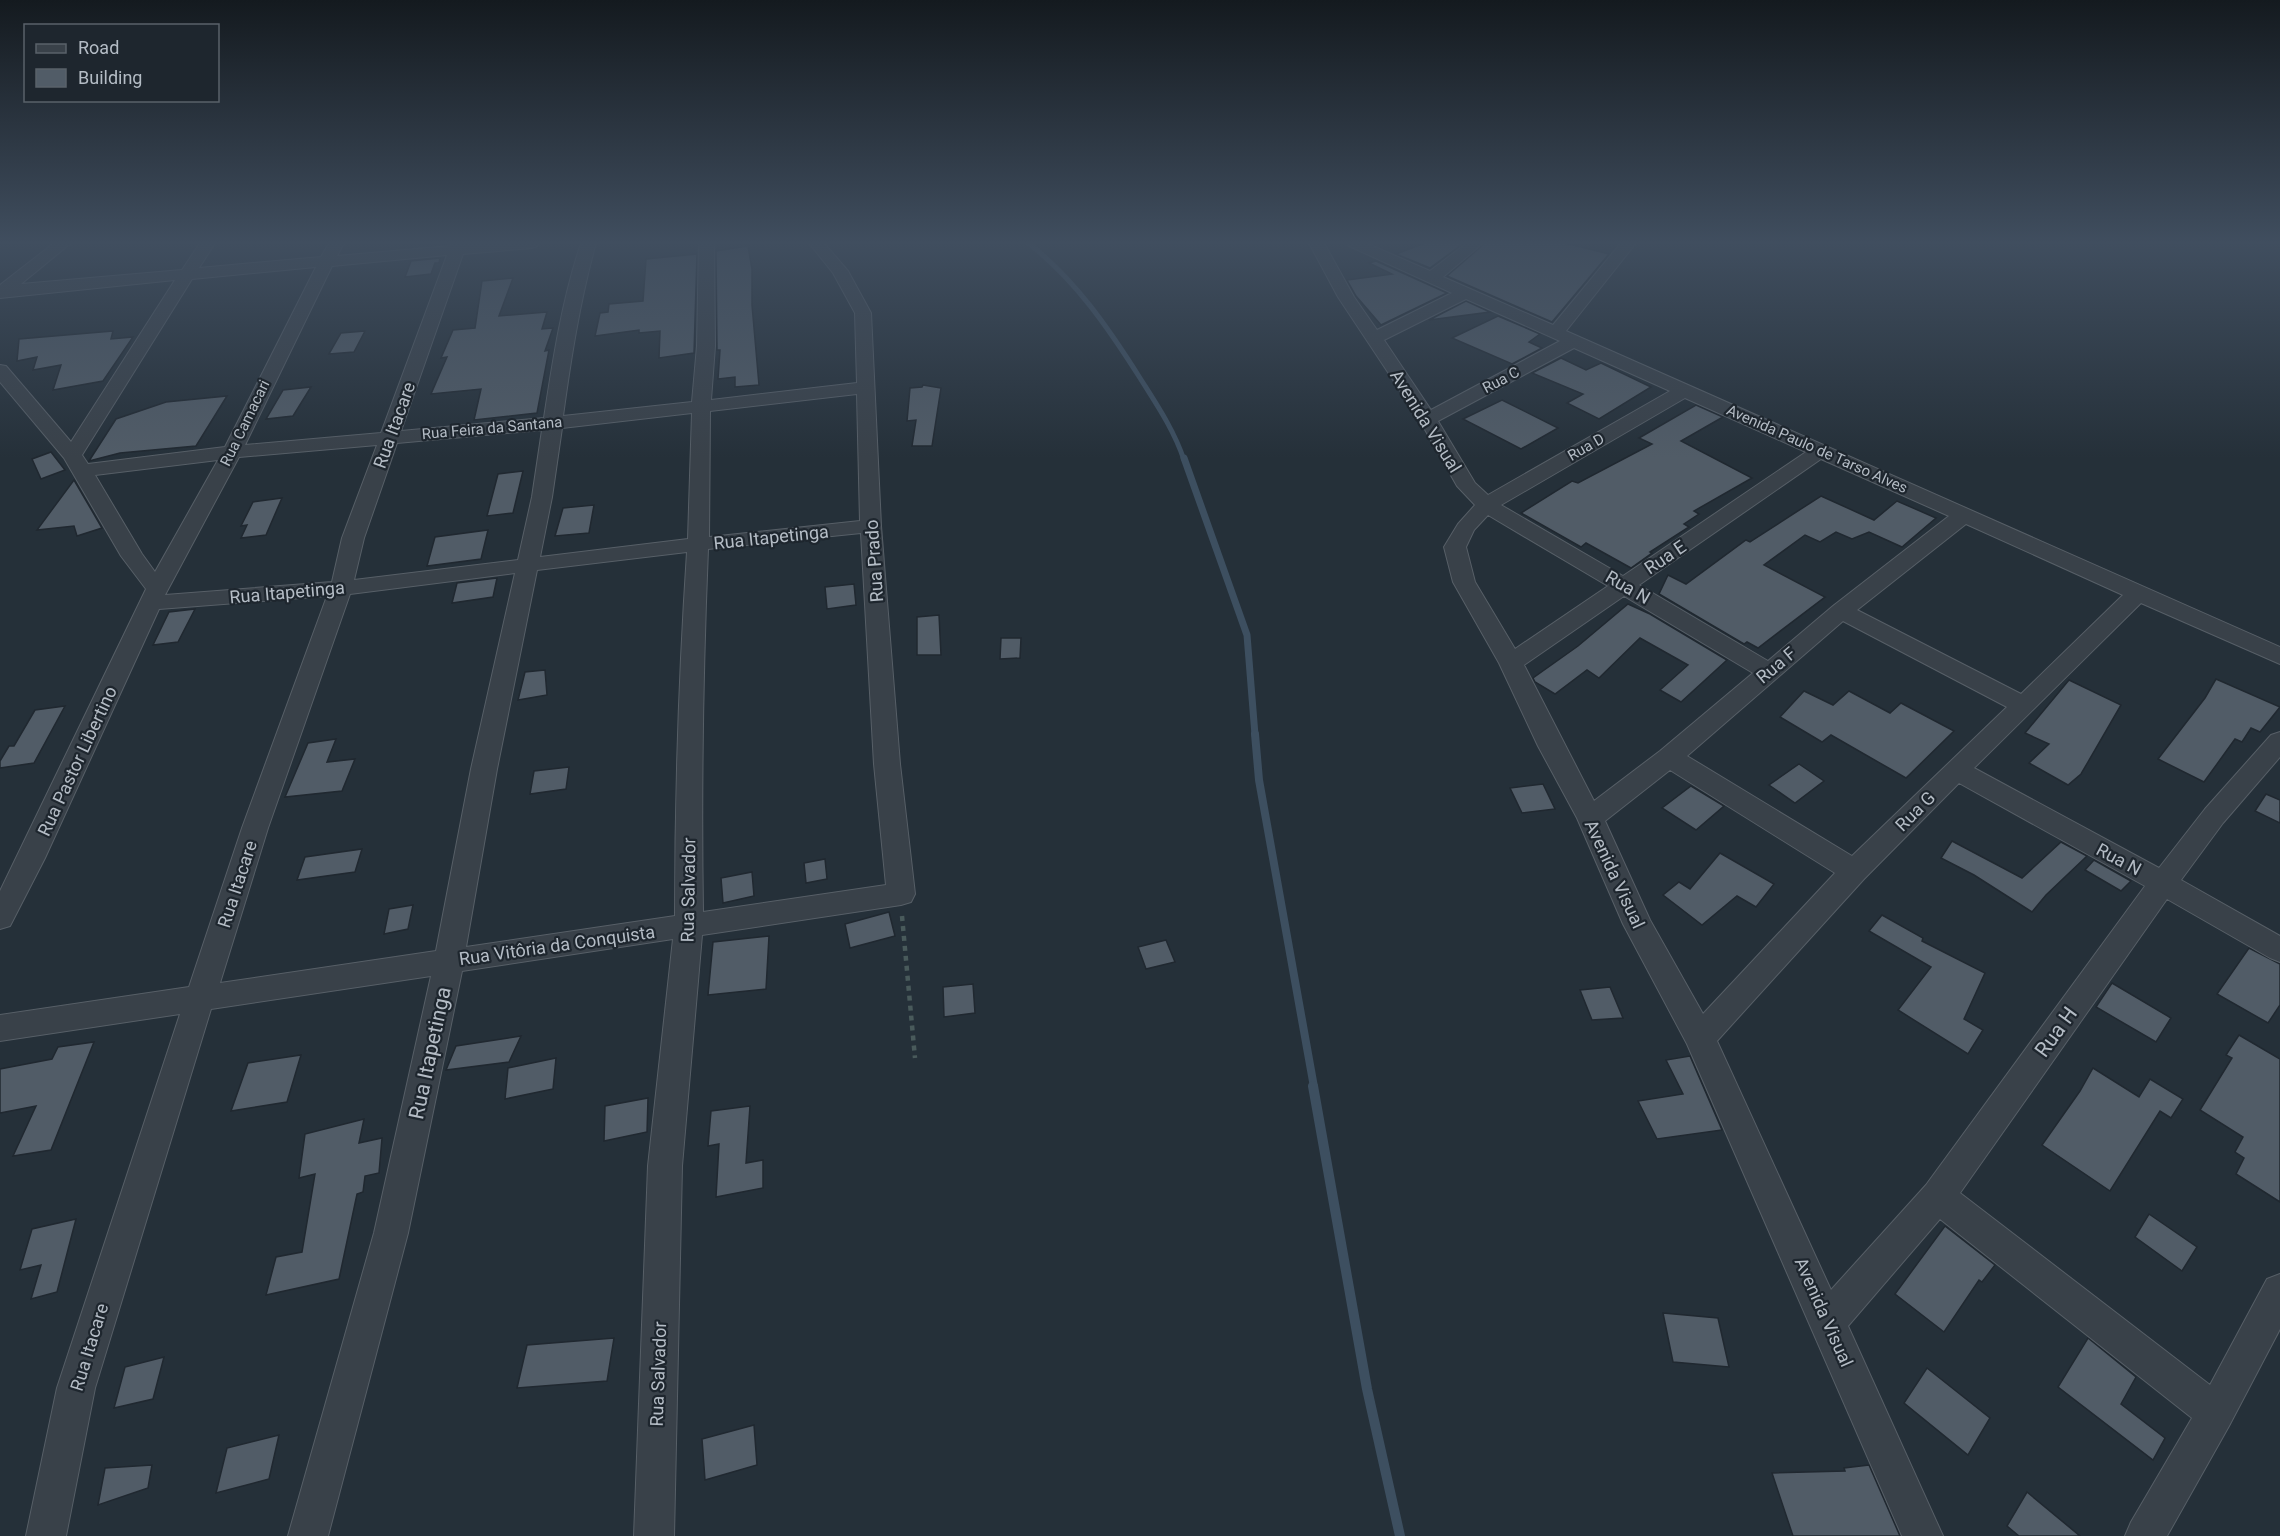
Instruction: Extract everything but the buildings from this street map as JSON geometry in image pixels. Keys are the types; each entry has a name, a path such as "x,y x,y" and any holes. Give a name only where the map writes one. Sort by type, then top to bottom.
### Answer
{"street":[{"path":"77,463 162,315"},
{"name":"Rua Camacari","path":"155,596 232,452 299,315"},
{"name":"Rua Itacare","path":"46,1536 76,1388 199,998 255,828 341,588 353,538 433,315"},
{"name":"Rua Itapetinga","path":"308,1536 391,1233 449,961 484,769 528,564 555,423 564,347 570,315"},
{"name":"Rua Salvador","path":"654,1536 665,1166 690,925 688,789 691,670 706,315"},
{"name":"Rua Prado","path":"863,315 871,526 887,764 901,894"},
{"name":"Avenida Visual","path":"1357,315 1428,418 1467,486 1486,505 1465,528 1455,547 1464,582 1511,663 1551,746 1590,818 1637,924 1700,1038 1923,1536"},
{"path":"1373,339 1422,315"},
{"name":"Avenida Paulo de Tarso Alves","path":"1516,315 2280,656"},
{"path":"1565,337 1580,315"},
{"name":"Rua C","path":"1428,418 1565,337"},
{"path":"0,370 77,463 102,502 155,596"},
{"name":"Rua Feira da Santana","path":"77,463 232,452 555,423 867,387"},
{"name":"Rua D","path":"1486,505 1685,390"},
{"name":"Rua E","path":"1511,663 1820,451"},
{"name":"Rua N","path":"1486,505 1768,670"},
{"name":"Rua F","path":"1590,818 1669,757 1768,670 1964,515"},
{"name":"Rua Itapetinga","path":"155,596 341,588 698,544 871,526"},
{"name":"Rua G","path":"1700,1038 1854,872 2138,592"},
{"name":"Rua Pastor Libertino","path":"0,918 155,596"},
{"path":"1841,611 2023,705"},
{"name":"Rua H","path":"1828,1321 1938,1196 2163,883 2214,816 2280,741"},
{"path":"1669,757 1854,872"},
{"name":"Rua N","path":"1956,770 2280,950"},
{"name":"Rua Vitôria da Conquista","path":"0,1028 901,894"},
{"path":"1938,1196 2216,1413"},
{"path":"2145,1536 2216,1413 2280,1292"}],"path":[{"path":"901,894 915,1058"}],"waterway":[{"path":"1097,315 1159,408 1184,460"},
{"path":"1184,458 1247,635 1255,735"},
{"path":"1255,734 1259,780 1314,1087"},
{"path":"1313,1086 1367,1389 1400,1536"}]}
